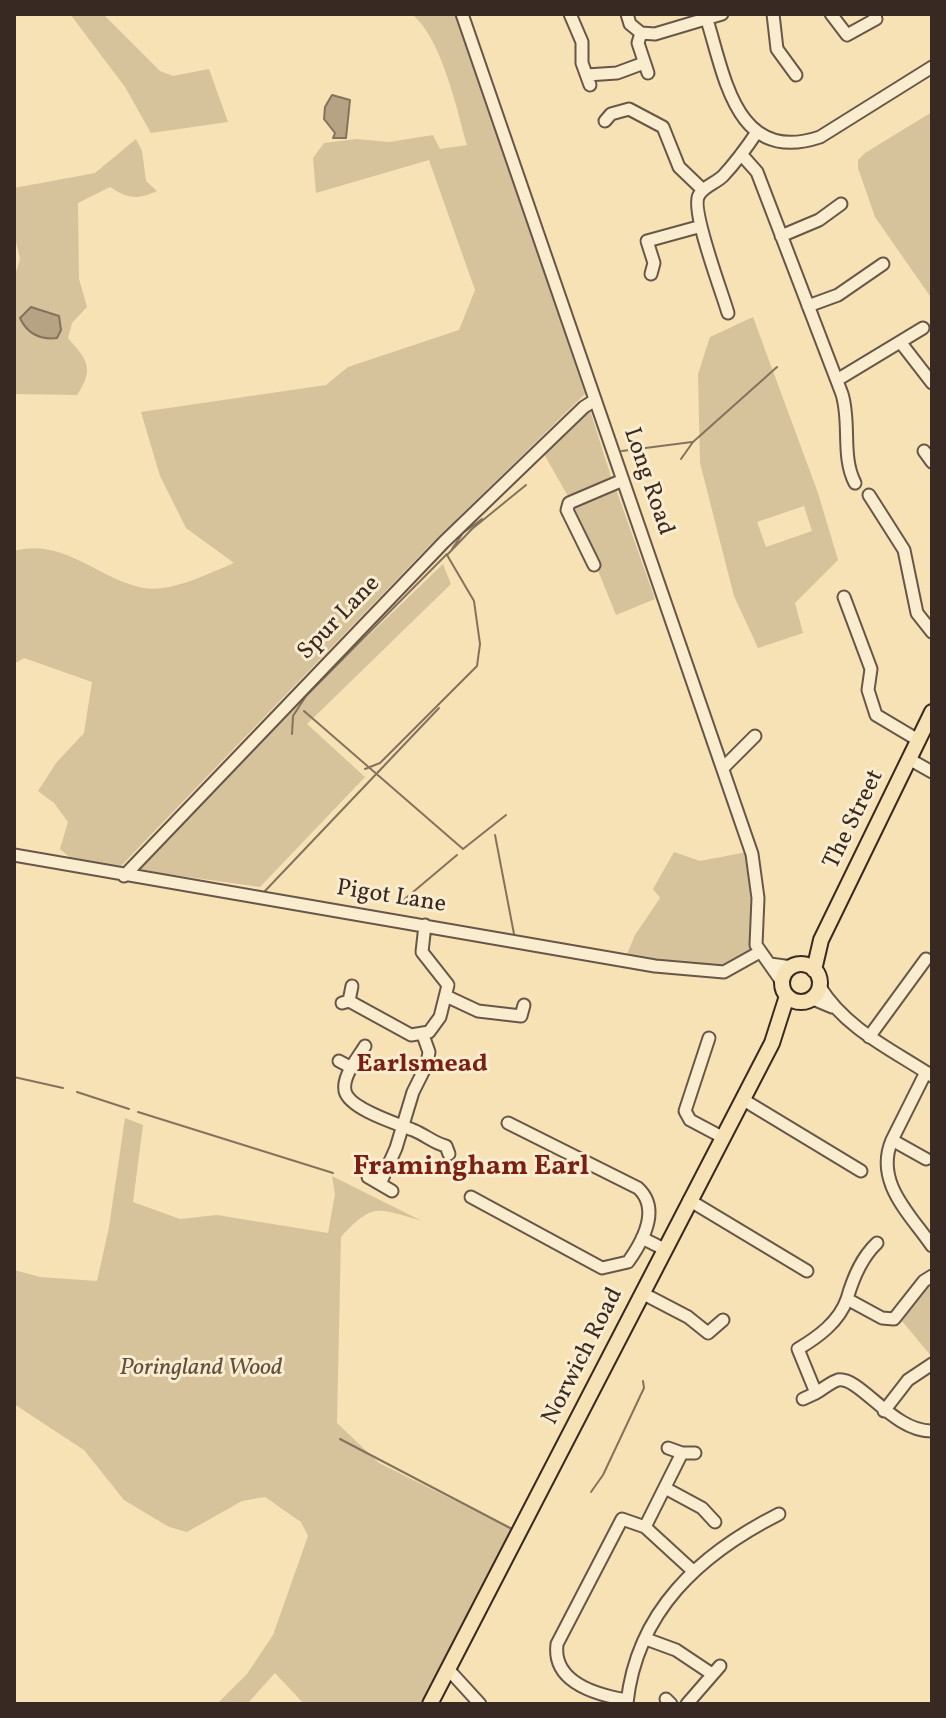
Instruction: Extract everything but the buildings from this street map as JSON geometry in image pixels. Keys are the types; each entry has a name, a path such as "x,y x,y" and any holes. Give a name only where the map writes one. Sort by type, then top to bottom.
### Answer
{"main road":[{"name":"The Street","path":"785,989 818,948 932,712"},
{"path":"802,967 812,996"},
{"path":"785,989 812,996"},
{"name":"Norwich Road","path":"430,1704 777,1030 785,989"},
{"name":"Norwich Road","path":"777,1030 812,996"}],"street":[{"name":"Long Road","path":"462,14 756,868 758,953"},
{"path":"570,14 582,42 588,80 646,68 638,43 641,33"},
{"path":"627,14 630,24 641,33 655,34 722,14"},
{"path":"773,14 777,49 795,68"},
{"path":"831,14 847,35 851,48"},
{"path":"847,35 879,17"},
{"path":"707,20 731,99 757,132 789,141 820,137 932,67"},
{"path":"605,121 611,114 629,109 667,122 679,167 703,190"},
{"path":"728,313 709,247 698,227 695,204 703,190 719,180 757,132"},
{"path":"741,154 757,172 837,380 847,409 848,466 855,483"},
{"path":"781,236 819,220 841,204"},
{"path":"651,274 654,263 645,237 698,227"},
{"path":"808,306 838,295 883,264"},
{"path":"837,380 923,328"},
{"path":"901,343 932,383"},
{"name":"Spur Lane","path":"124,876 444,542 584,407 595,400"},
{"path":"924,451 932,462"},
{"path":"594,565 567,510 569,503 623,480"},
{"path":"869,495 904,550 917,613 932,632"},
{"path":"835,614 846,603 872,674 868,690 876,715 918,740"},
{"path":"723,768 755,736"},
{"path":"909,759 932,772"},
{"name":"Pigot Lane","path":"14,855 124,876 708,972 724,972 758,953"},
{"path":"352,986 346,1002 405,1032 423,1035 435,1026 446,996 447,980 422,952 425,925"},
{"path":"758,953 770,964 785,989"},
{"path":"869,1037 926,959"},
{"path":"770,964 802,967"},
{"path":"446,996 478,1011 522,1015"},
{"path":"812,996 833,1007 869,1037 929,1074 892,1140 886,1157 887,1178 932,1246"},
{"path":"380,1184 403,1128 413,1092 427,1064 429,1052 423,1035"},
{"path":"703,1044 685,1111 690,1120 722,1137"},
{"path":"365,1046 344,1087 350,1100 388,1123 420,1134 435,1145 447,1147"},
{"path":"339,1061 352,1068"},
{"path":"742,1099 853,1166"},
{"path":"471,1197 602,1268 628,1262 642,1238 650,1212 645,1194 508,1123"},
{"path":"892,1140 926,1159"},
{"path":"368,1177 392,1191"},
{"path":"689,1200 801,1266"},
{"path":"642,1238 664,1249"},
{"path":"816,1393 798,1349 831,1326 847,1299 848,1286 877,1243"},
{"path":"847,1299 882,1318 894,1319 932,1276"},
{"path":"642,1293 688,1317 705,1337 723,1320"},
{"path":"884,1411 908,1380 932,1364"},
{"path":"803,1399 843,1380 859,1387 884,1411 906,1425 932,1431"},
{"path":"645,1527 688,1453 668,1448"},
{"path":"665,1488 695,1503 715,1522"},
{"path":"693,1571 645,1527 622,1519 557,1644 556,1655 561,1668 593,1694 627,1702 646,1639 662,1609 693,1571 730,1540 779,1514"},
{"path":"646,1639 716,1670 687,1704"},
{"path":"448,1669 480,1704"}],"green space":[{"path":"70,14 103,14 160,71 173,76 209,69 228,122 151,133 125,87"},
{"path":"411,14 457,14 585,394 426,549 121,866 74,861 60,849 68,822 54,803 38,791 56,763 84,733 92,682 24,658 14,664 14,551 32,548 65,554 128,584 154,589 190,581 234,563 186,528 160,476 141,412 326,385 348,367 459,330 475,290 429,160 316,193 313,158 324,143 356,139 389,142 433,135 440,149 467,145 439,55 422,24"},
{"path":"932,112 932,299 875,217 858,160"},
{"path":"136,139 142,151 146,181 157,191 133,197 110,187 78,203 79,279 87,307 72,323 68,338 86,365 83,386 77,395 14,394 14,279 20,259 14,233 14,188 95,173"},
{"path":"753,317 818,493 838,560 795,603 803,633 758,648 734,596 700,463 698,374 710,337","holes":["804,506 812,531 766,547 757,522"]},
{"path":"590,410 612,480 569,498 544,454"},
{"path":"616,489 655,599 616,615 573,509"},
{"path":"443,564 451,584 307,724 365,777 260,887 138,870 292,709"},
{"path":"674,852 700,861 747,852 751,868 755,949 729,966 704,968 627,954 635,935 660,898 653,889"},
{"name":"Poringland Wood","path":"125,1118 143,1125 133,1202 180,1219 217,1215 328,1233 335,1194 332,1176 422,1221 377,1211 361,1218 341,1237 337,1423 379,1463 512,1529 422,1704 304,1704 275,1673 247,1704 217,1704 247,1674 273,1635 308,1536 301,1522 265,1497 242,1501 187,1532 169,1527 124,1500 84,1450 14,1404 14,1270 40,1277 97,1281 109,1227"},
{"path":"932,1280 932,1357 901,1320"}],"shaded area":[{"path":"332,95 350,100 346,138 333,138 335,133 324,119 325,107"},
{"path":"31,307 59,316 61,330 57,338 40,337 26,328 20,318"}],"waterway":[{"path":"681,459 693,442 777,367"},
{"path":"622,451 692,442"},
{"path":"365,769 380,763 477,666 480,644 474,601 447,555 472,529 526,485"},
{"path":"452,549 463,533 482,519"},
{"path":"292,734 293,716 306,696 447,554"},
{"path":"264,892 439,708"},
{"path":"304,711 463,849 506,815"},
{"path":"495,835 514,934"},
{"path":"400,903 457,855"},
{"path":"14,1077 63,1088"},
{"path":"77,1092 129,1109"},
{"path":"138,1112 333,1173"},
{"path":"591,1492 603,1475 644,1388 643,1381"},
{"path":"340,1439 512,1529"}],"district":[{"name":"Earlsmead","path":"422,1066"},
{"name":"Framingham Earl","path":"471,1169"}]}
